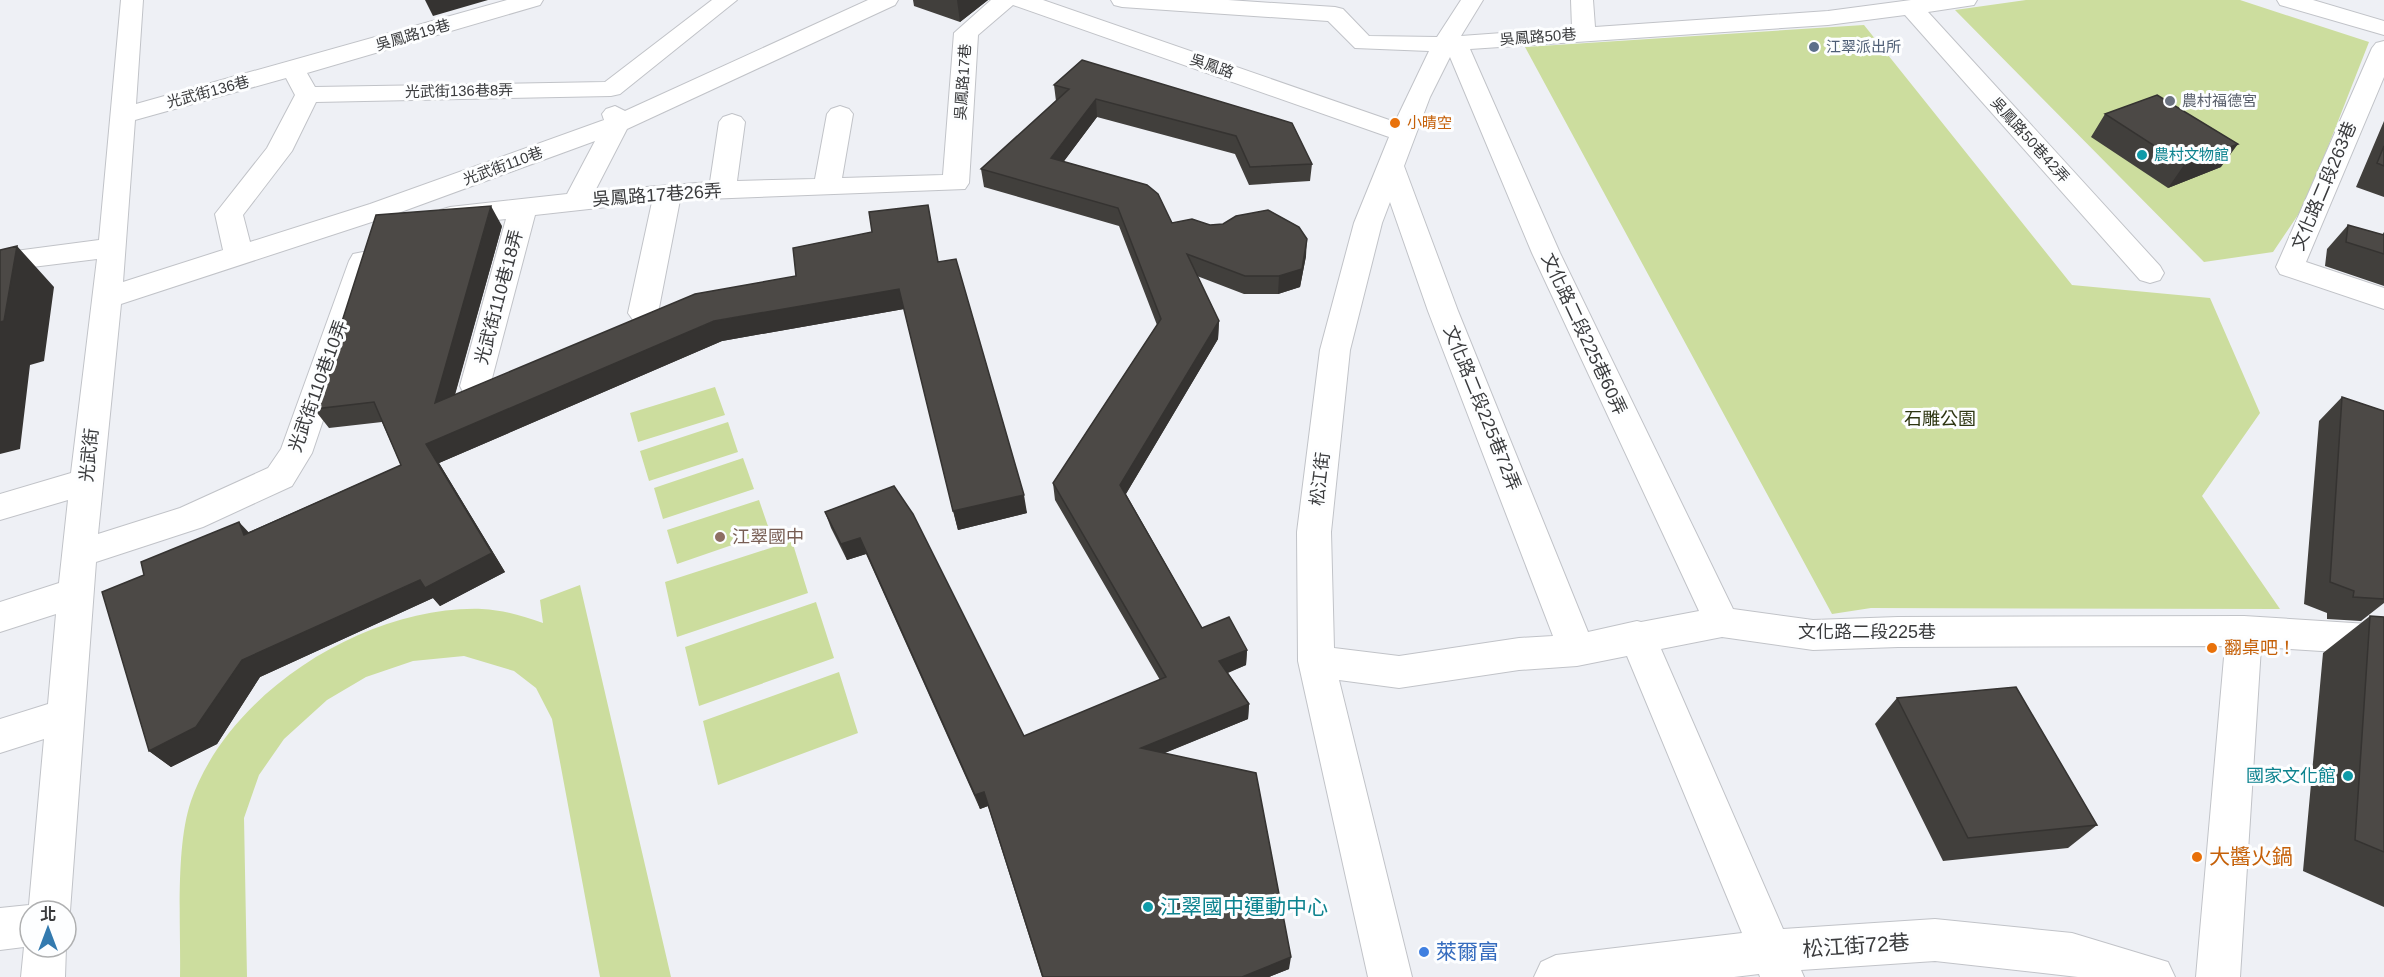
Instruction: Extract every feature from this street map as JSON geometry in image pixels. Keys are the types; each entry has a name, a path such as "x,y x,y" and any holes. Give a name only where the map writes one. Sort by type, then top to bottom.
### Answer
{"street":[{"name":"光武街","path":"49,899 67,715 75,593 112,248 132,0"},
{"name":"吳鳳路19巷","path":"293,69 532,0"},
{"path":"577,201 617,124 611,88 726,0"},
{"name":"光武街110巷","path":"106,298 239,257 378,218 617,124 887,0"},
{"name":"吳鳳路17巷","path":"956,183 966,33 1005,0"},
{"name":"吳鳳路","path":"1022,0 1402,133"},
{"name":"吳鳳路50巷","path":"1122,0 1212,3 1335,14 1363,43 1450,43 1584,34 1754,11 1828,18 1966,0"},
{"name":"松江街","path":"1390,977 1316,661 1314,532 1335,350 1368,223 1402,133 1472,0"},
{"path":"1582,0 1584,34"},
{"path":"2288,0 2382,29"},
{"name":"吳鳳路50巷42弄","path":"1911,7 2150,273"},
{"name":"文化路二段263巷","path":"2382,29 2290,267 2384,299"},
{"name":"文化路二段225巷60弄","path":"1450,43 1546,253 1722,622"},
{"name":"光武街136巷","path":"123,115 293,69"},
{"path":"239,257 229,214 279,151 307,95 293,69"},
{"name":"光武街136巷8弄","path":"307,95 611,88"},
{"path":"827,188 840,114"},
{"path":"722,191 732,122"},
{"name":"文化路二段225巷72弄","path":"1390,165 1443,311 1576,650"},
{"name":"吳鳳路17巷26弄","path":"378,218 523,208 668,192 956,183"},
{"path":"643,313 668,192"},
{"name":"光武街110巷18弄","path":"475,386 523,208"},
{"name":"光武街110巷10弄","path":"79,554 191,518 280,477 296,453 378,218"},
{"path":"0,262 112,248"},
{"path":"0,507 86,482"},
{"path":"0,616 75,593"},
{"name":"文化路二段225巷","path":"1316,661 1400,672 1519,654 1576,650 1637,636 1722,622 1813,635 1910,632 2244,631 2384,640"},
{"path":"2218,977 2244,631"},
{"path":"1637,636 1778,964"},
{"path":"0,736 67,715"},
{"path":"0,929 18,927"},
{"name":"松江街72巷","path":"1556,977 1778,964 1935,940 2072,954 2153,977"},
{"path":"43,977 44,959"}],"green space":[{"path":"2026,0 2240,0 2369,42 2306,203 2273,252 2204,262 1955,10"},
{"name":"石雕公園","path":"1864,25 2072,285 2210,298 2260,413 2202,496 2280,609 1871,608 1832,614 1525,47"},
{"path":"715,387 725,415 638,442 630,413"},
{"path":"728,422 738,452 649,481 640,451"},
{"path":"743,458 754,489 663,519 654,488"},
{"path":"759,500 770,532 677,564 667,530"},
{"path":"792,541 808,593 677,637 665,582"},
{"path":"580,585 671,977 600,977 552,719 536,688 514,671 464,656 413,661 366,677 327,700 284,739 259,775 244,818 247,977 180,977 181,864 186,820 191,801 210,761 236,724 270,691 308,662 350,639 394,622 438,612 482,609 513,614 543,623 540,600"},
{"path":"816,602 834,658 699,706 685,647"},
{"path":"839,672 858,733 718,785 703,721"}],"building":[{"path":"1082,60 1292,123 1312,164 1250,167 1236,136 1096,99 1051,158 1147,185 1158,194 1172,223 1192,219 1210,225 1223,224 1236,216 1268,210 1299,227 1307,239 1302,269 1279,276 1245,276 1187,254 1219,321 1120,485 1202,628 1229,617 1247,650 1219,661 1249,704 1141,748 1256,773 1291,957 1242,977 1043,977 984,792 975,795 860,538 841,544 825,512 894,486 913,514 1024,736 1166,677 1053,483 1161,319 1118,208 981,169 1069,89 1054,85"},
{"path":"2157,95 2238,144 2184,165 2105,114"},
{"path":"2384,146 2384,166 2377,163"},
{"path":"928,205 938,262 956,259 1024,495 953,511 899,289 714,321 426,444 492,553 425,588 420,580 242,660 196,727 149,751 102,592 144,575 141,562 239,522 244,535 401,465 374,402 314,409 376,215 491,206 435,403 695,294 796,276 793,248 872,232 869,212"},
{"path":"2348,225 2384,235 2384,254 2346,242"},
{"path":"17,246 4,321 0,322 0,250"},
{"path":"2342,397 2384,411 2384,599 2353,597 2354,591 2330,582"},
{"path":"2370,616 2384,617 2384,852 2355,840"},
{"path":"2016,687 2097,825 1968,838 1897,698"}],"place":[{"name":"江翠派出所","path":"1814,47"},
{"name":"農村福德宮","path":"2170,101"},
{"name":"小晴空","path":"1395,123"},
{"name":"農村文物館","path":"2142,155"},
{"name":"江翠國中","path":"720,537"},
{"name":"翻桌吧！","path":"2212,648"},
{"name":"國家文化館","path":"2348,776"},
{"name":"大醬火鍋","path":"2197,857"},
{"name":"江翠國中運動中心","path":"1148,907"},
{"name":"萊爾富","path":"1424,952"}]}
